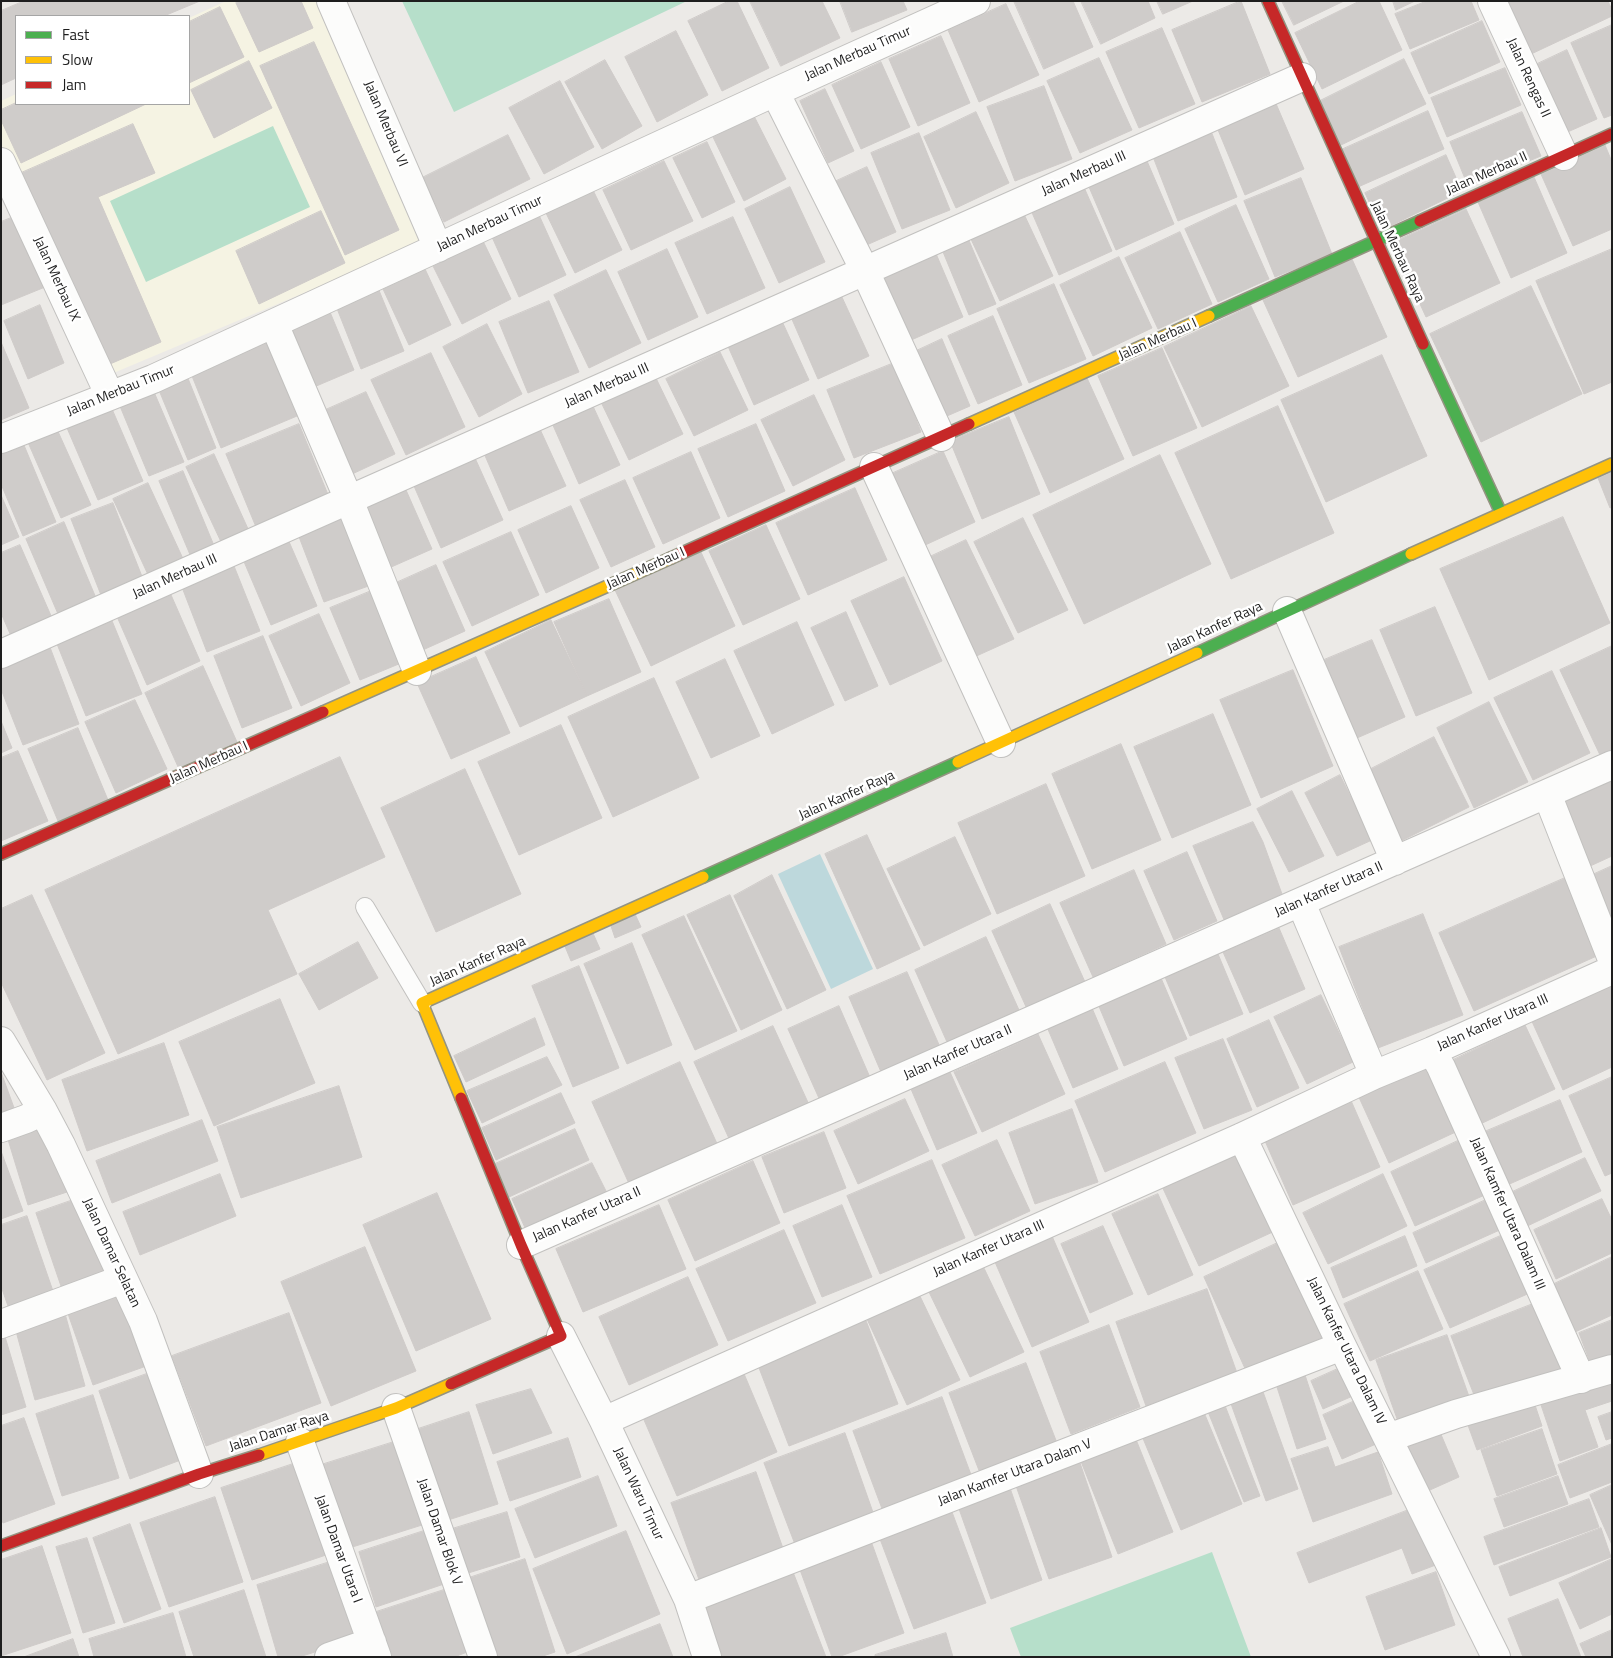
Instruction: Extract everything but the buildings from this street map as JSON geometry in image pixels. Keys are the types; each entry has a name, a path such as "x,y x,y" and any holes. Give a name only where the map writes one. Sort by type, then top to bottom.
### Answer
{"street":[{"name":"Jalan Merbau VI","path":"331,1 438,248"},
{"name":"Jalan Merbau Timur","path":"1,439 153,380 976,1"},
{"name":"Jalan Merbau Raya","path":"1268,1 1376,242 1501,513"},
{"name":"Jalan Rengas II","path":"1492,1 1564,156"},
{"name":"Jalan Merbau III","path":"1,654 1302,77"},
{"path":"775,92 865,271 941,437"},
{"name":"Jalan Merbau II","path":"1376,242 1612,134"},
{"name":"Jalan Merbau IX","path":"1,162 110,396"},
{"name":"Jalan Merbau I","path":"1,854 417,671 1376,242"},
{"path":"274,324 349,500 417,671"},
{"name":"Jalan Kanfer Raya","path":"561,1336 521,1245 422,1003 1001,743 1501,513 1612,464"},
{"path":"874,467 1001,743"},
{"name":"Jalan Kanfer Utara II","path":"1287,611 1395,861"},
{"name":"Jalan Kanfer Utara II","path":"521,1245 1612,765"},
{"path":"1547,794 1612,959"},
{"path":"1301,902 1374,1075"},
{"name":"Jalan Kanfer Utara III","path":"604,1422 1242,1137 1374,1075 1612,970"},
{"name":"Jalan Damar Selatan","path":"1,1041 61,1145 143,1321 199,1474"},
{"name":"Jalan Kamfer Utara Dalam III","path":"1432,1051 1581,1379"},
{"path":"1,1128 43,1111"},
{"name":"Jalan Kanfer Utara Dalam IV","path":"1242,1137 1388,1438 1456,1414 1612,1370"},
{"path":"1,1324 123,1278"},
{"name":"Jalan Waru Timur","path":"561,1336 688,1599 707,1657"},
{"name":"Jalan Damar Raya","path":"1,1546 199,1474 300,1442 396,1408 561,1336"},
{"name":"Jalan Kamfer Utara Dalam V","path":"688,1599 1342,1346"},
{"name":"Jalan Damar Blok V","path":"396,1408 483,1657"},
{"path":"1388,1438 1496,1657"},
{"name":"Jalan Damar Utara I","path":"300,1442 375,1650"},
{"path":"329,1657 375,1650"}],"lane":[{"path":"365,908 422,1003"}],"shaded area":[{"path":"226,1 320,1 425,242 104,377 1,158 1,101 15,94 15,105 190,105 190,18"}],"green space":[{"path":"402,1 687,1 454,112"},
{"path":"273,126 310,207 146,282 110,201"},
{"path":"1212,1552 1251,1657 1021,1657 1010,1628"}],"water":[{"path":"820,854 873,969 831,989 778,874"}],"traffic: fast":[{"path":"1209,316 1420,221"},
{"path":"1423,344 1501,513"},
{"path":"1197,653 1411,554"},
{"path":"703,877 958,762"}],"traffic: slow":[{"path":"969,424 1209,316"},
{"path":"1411,554 1612,464"},
{"path":"323,712 671,558"},
{"path":"958,762 1197,653"},
{"path":"461,1098 422,1003 703,877"},
{"path":"259,1455 396,1408 451,1384"}],"traffic: jam":[{"path":"1268,1 1423,344"},
{"path":"1420,221 1612,134"},
{"path":"671,558 969,424"},
{"path":"1,854 323,712"},
{"path":"451,1384 561,1336 521,1245 461,1098"},
{"path":"1,1546 199,1474 259,1455"}]}
